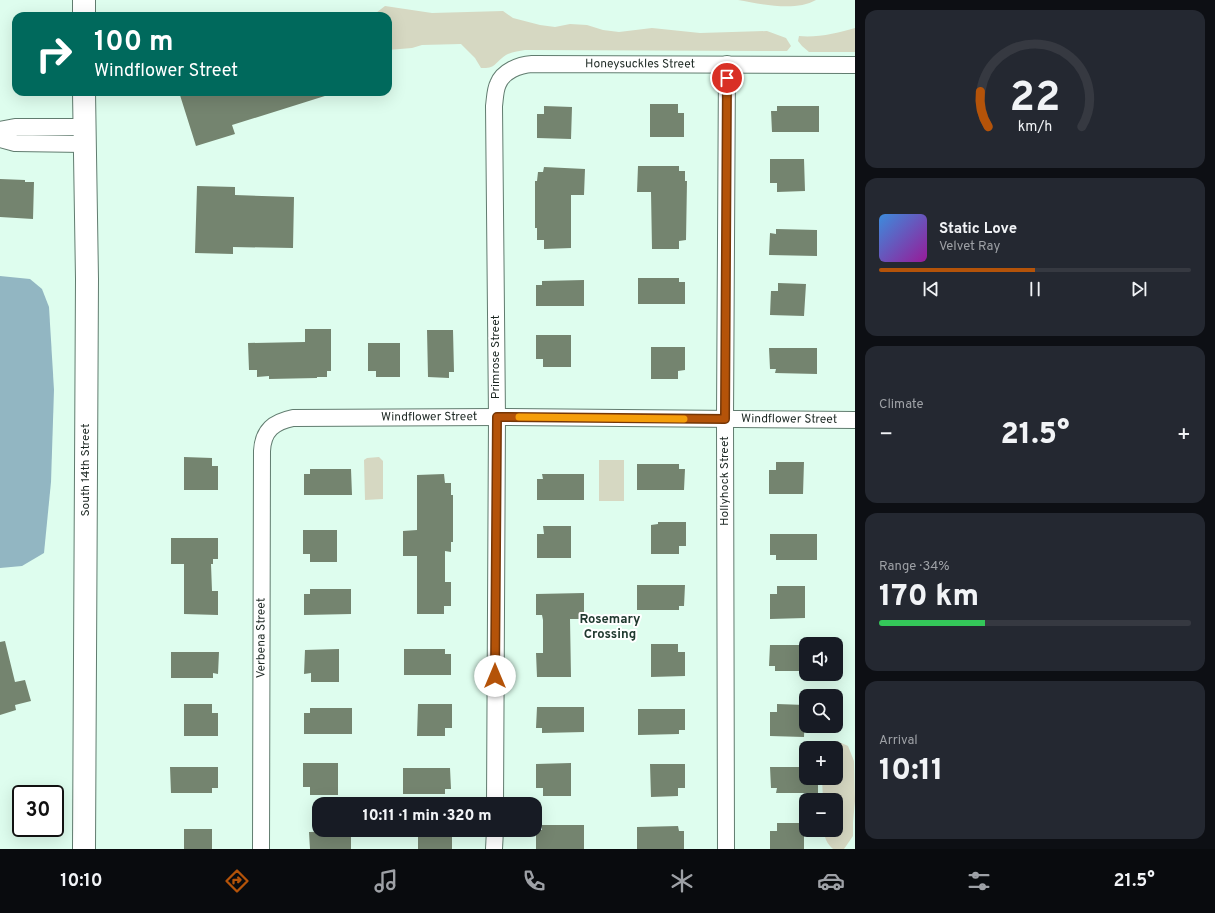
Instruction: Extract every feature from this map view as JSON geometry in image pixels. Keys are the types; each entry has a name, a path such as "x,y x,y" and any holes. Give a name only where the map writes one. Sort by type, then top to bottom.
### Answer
{"main road":[{"path":"84,0 84,12"},
{"name":"South 14th Street","path":"84,96 87,287 84,849"}],"street":[{"name":"Honeysuckles Street","path":"501,79 513,69 523,65 532,64 855,65"},
{"name":"Hollyhock Street","path":"726,849 725,419 727,64"},
{"name":"Primrose Street","path":"495,797 497,417 494,106 496,88 501,79"},
{"path":"0,130 15,126 84,136"},
{"path":"0,140 15,143 84,136"},
{"name":"Windflower Street","path":"270,429 276,423 293,418 497,417 855,420"},
{"name":"Verbena Street","path":"261,849 262,451 264,437 270,429"},
{"path":"494,837 494,849"}],"green space":[{"path":"738,0 816,0 808,4 798,6 778,6"},
{"path":"385,6 432,13 503,11 513,18 540,25 555,27 570,24 587,25 603,30 619,32 652,28 700,33 767,31 786,38 791,46 787,51 525,50 506,55 493,66 481,68 475,58 461,44 422,45 412,48 392,50 392,12 377,12"},
{"path":"855,28 855,52 809,52 798,41 799,36 827,35"},
{"path":"379,457 383,461 383,499 365,500 364,460 367,458"},
{"path":"599,460 624,460 624,501 599,501"},
{"path":"843,744 848,746 854,761 855,801 853,836 844,849 833,849 826,841 825,837 843,837 843,793 823,793 822,785 843,785"}],"water":[{"path":"0,276 30,279 42,289 49,307 54,390 51,482 44,553 22,566 0,568"}],"building":[{"path":"180,96 325,96 232,125 235,134 196,146"},
{"path":"650,104 678,104 678,113 684,113 684,137 650,137"},
{"path":"544,106 572,107 571,139 537,138 537,114 544,114"},
{"path":"777,106 819,106 819,132 772,132 771,111 777,111"},
{"path":"770,159 804,159 805,191 777,192 777,183 770,183"},
{"path":"638,166 679,166 679,171 685,171 685,181 687,181 686,240 679,241 679,249 652,249 651,192 637,192"},
{"path":"544,167 585,169 584,195 571,195 571,248 544,249 544,240 537,240 537,228 535,228 535,181 537,181 538,172 543,172"},
{"path":"0,179 25,180 25,182 34,182 33,219 0,217"},
{"path":"197,186 235,187 235,195 294,197 293,248 233,247 233,254 195,253"},
{"path":"776,229 817,230 817,256 769,255 770,233 776,234"},
{"path":"638,278 679,278 679,282 685,282 685,304 638,304"},
{"path":"584,280 584,306 536,306 536,285 542,285 542,281"},
{"path":"778,283 806,284 804,316 770,315 771,291 778,291"},
{"path":"305,329 331,329 331,371 327,371 327,377 269,379 269,376 257,377 257,370 249,370 248,343 305,342"},
{"path":"427,330 453,330 454,372 449,372 449,378 428,377"},
{"path":"536,335 571,335 571,367 543,367 543,359 536,359"},
{"path":"368,343 400,343 400,377 376,377 376,371 368,371"},
{"path":"651,347 685,347 685,370 678,371 678,379 651,379"},
{"path":"769,348 817,348 817,374 775,373 776,369 770,369"},
{"path":"184,457 212,458 212,466 218,466 218,490 184,490"},
{"path":"776,462 804,462 803,494 769,494 769,470 776,470"},
{"path":"637,464 679,464 679,469 685,469 684,490 637,490"},
{"path":"310,469 351,469 352,495 304,495 304,474 310,474"},
{"path":"444,474 445,483 451,483 451,495 453,495 453,542 451,542 451,552 445,551 445,582 451,582 451,606 444,606 444,614 417,614 417,556 403,556 403,531 417,530 417,475"},
{"path":"542,474 584,474 584,500 537,500 537,479 543,479"},
{"path":"658,522 686,522 686,546 679,546 679,554 651,554 651,525 658,524"},
{"path":"543,526 571,526 571,558 537,558 537,534 544,534"},
{"path":"303,530 337,530 337,562 310,562 310,554 303,554"},
{"path":"770,534 817,534 817,560 776,560 776,555 770,555"},
{"path":"171,538 218,538 218,559 213,559 213,564 211,564 212,591 218,591 218,615 184,614 184,564 171,564"},
{"path":"637,585 685,585 684,606 679,606 679,610 637,610"},
{"path":"777,586 805,586 805,618 770,619 770,594 777,594"},
{"path":"310,589 351,589 351,614 304,615 304,594 310,594"},
{"path":"584,593 584,619 570,619 571,677 537,677 536,653 543,653 543,620 542,615 536,615 536,594"},
{"path":"5,641 15,682 25,680 31,701 15,705 16,710 0,715 0,642"},
{"path":"651,644 678,644 678,652 685,652 685,676 651,677"},
{"path":"770,645 799,645 799,671 775,671 775,666 769,666"},
{"path":"339,649 339,682 311,682 311,673 304,674 305,650"},
{"path":"404,649 445,649 445,654 451,654 451,675 404,675"},
{"path":"171,652 219,652 218,674 213,673 213,678 171,678"},
{"path":"184,704 212,704 212,713 218,713 218,736 184,736"},
{"path":"418,704 452,704 452,728 445,728 445,736 417,736"},
{"path":"777,704 799,705 799,733 804,733 804,737 770,736 770,712 777,712"},
{"path":"537,707 584,707 584,732 542,733 542,728 536,728"},
{"path":"310,708 352,708 352,734 304,734 304,713 310,713"},
{"path":"638,709 685,709 685,730 679,730 679,734 638,735"},
{"path":"303,763 338,763 338,795 310,795 310,787 303,787"},
{"path":"571,763 571,796 543,796 543,788 536,788 536,764"},
{"path":"650,764 685,764 685,788 678,788 678,796 651,797"},
{"path":"170,767 218,767 218,788 212,788 212,793 171,793"},
{"path":"770,767 799,767 799,785 818,785 818,793 776,793 777,788 771,788"},
{"path":"403,768 450,768 451,789 445,789 445,794 403,794"},
{"path":"777,823 799,823 799,837 804,837 804,849 770,849 770,831 777,831"},
{"path":"542,825 584,825 584,849 536,849 536,837 542,837"},
{"path":"678,826 679,831 684,831 684,849 637,849 637,827"},
{"path":"184,829 212,829 212,849 184,849"},
{"path":"309,832 312,832 312,837 351,837 351,849 310,849"},
{"path":"418,837 452,837 452,849 418,849"}],"slow traffic":[{"path":"519,417 684,419"}],"district":[{"name":"Rosemary Crossing","path":"610,628"}],"route":[{"path":"495,676 497,417 725,419 727,78"}]}
